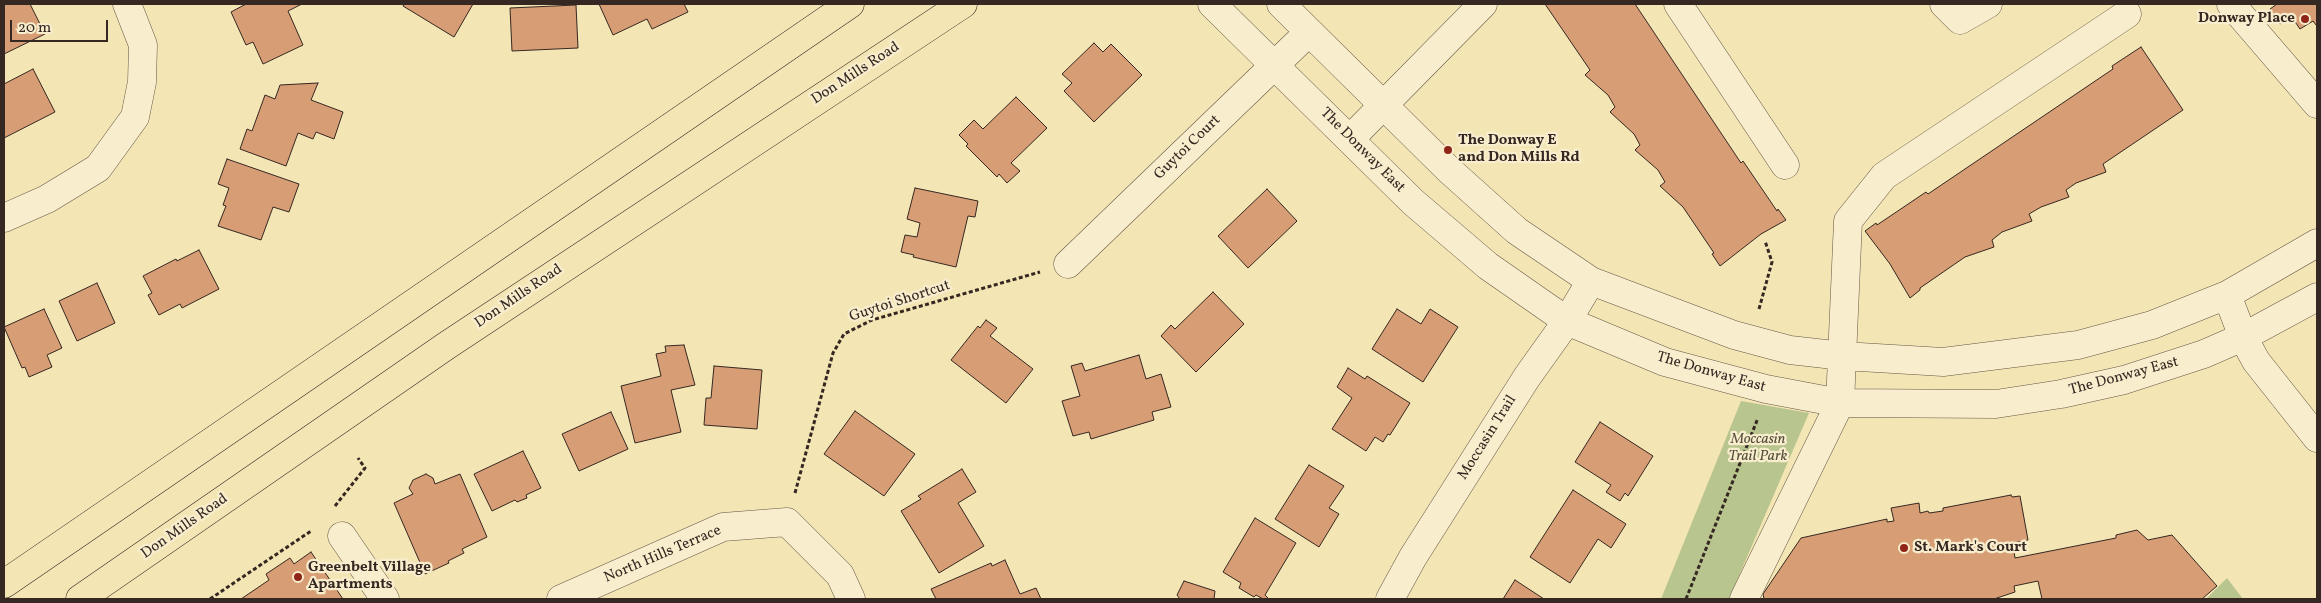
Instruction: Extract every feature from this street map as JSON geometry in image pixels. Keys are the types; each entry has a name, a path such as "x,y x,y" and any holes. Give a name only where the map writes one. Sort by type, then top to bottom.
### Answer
{"main road":[{"path":"4,584 850,4"},
{"name":"Don Mills Road","path":"80,599 446,346 963,4"}],"street":[{"path":"4,218 47,199 98,168 135,116 142,82 143,45 127,4"},
{"name":"The Donway East","path":"1212,4 1413,202 1488,266 1567,321 1665,362 1766,389 1840,403 1996,404 2061,394 2124,380 2204,354 2243,337 2317,296"},
{"path":"1280,4 1448,170 1518,231 1591,281 1734,335 1790,350 1843,356 1943,362 2078,345 2152,325 2227,295 2317,243"},
{"path":"1350,139 1483,4"},
{"path":"1678,4 1785,165"},
{"path":"1944,4 1960,20 1988,4"},
{"path":"2231,4 2317,104"},
{"path":"1744,599 1840,403 1848,221 1884,176 2127,14"},
{"name":"Guytoi Court","path":"1068,264 1309,32"},
{"name":"Moccasin Trail","path":"1390,599 1413,557 1527,378 1567,321 1591,281"},
{"path":"2227,295 2243,337 2256,361 2317,438"},
{"path":"786,522 840,575 851,599"},
{"name":"North Hills Terrace","path":"561,599 723,528 786,522"},
{"path":"331,530 385,599"}],"path":[{"path":"1759,309 1772,262 1765,241"},
{"name":"Guytoi Shortcut","path":"786,522 833,353 844,334 872,320 1068,264"},
{"path":"1686,599 1760,412 1766,389"},
{"path":"210,599 331,530 365,468 358,458"}],"green space":[{"name":"Moccasin Trail Park","path":"1741,401 1809,413 1729,599 1661,599"},
{"path":"2227,578 2243,599 2206,599"}],"building":[{"path":"4,4 30,4 45,34 4,54"},
{"path":"246,4 302,4 288,11 303,45 263,64 253,42 246,45 231,12"},
{"path":"404,4 473,4 454,37 403,6"},
{"path":"599,4 684,4 688,12 652,29 647,19 613,35"},
{"path":"1545,4 1635,4 1741,163 1743,161 1777,211 1778,209 1786,220 1761,234 1720,266 1712,254 1714,253 1683,207 1660,186 1665,182 1658,170 1635,150 1640,145 1634,134 1610,112 1615,107 1608,95 1585,75 1590,70"},
{"name":"Donway Place","path":"2277,4 2317,4 2317,24 2313,21 2300,29 2291,16 2280,24 2270,9"},
{"path":"576,5 578,48 512,51 510,8"},
{"path":"1094,43 1103,52 1111,44 1142,75 1094,122 1064,91 1072,83 1062,74"},
{"path":"2141,47 2183,110 2103,164 2106,172 2076,183 2066,190 2069,197 2041,207 2029,214 2032,221 2002,232 1992,240 1994,247 1965,257 1920,288 1910,298 1890,264 1865,231 1926,192 1928,194 2113,69 2112,66"},
{"path":"33,69 55,112 4,138 4,84"},
{"path":"318,83 311,100 343,112 334,139 316,132 313,139 298,133 286,166 240,149 247,129 252,131 265,95 275,99 280,85"},
{"path":"1016,97 1047,128 1011,163 1020,171 1007,183 999,174 997,177 966,146 968,144 959,135 974,120 983,129"},
{"path":"227,159 299,184 289,212 273,207 261,240 218,226 226,206 223,205 229,188 218,184"},
{"path":"915,188 978,201 975,217 968,216 956,267 913,257 914,255 901,252 905,235 917,237 920,223 907,219"},
{"path":"1267,189 1297,221 1248,268 1218,236"},
{"path":"199,250 219,289 182,308 180,304 159,315 148,295 152,293 143,276 176,259 177,261"},
{"path":"97,283 115,323 77,341 59,301"},
{"path":"1213,292 1244,324 1196,372 1161,336 1171,325 1175,329"},
{"path":"44,309 62,348 47,355 52,367 29,377 25,367 22,368 4,327"},
{"path":"1397,309 1421,324 1430,309 1458,327 1423,382 1372,349"},
{"path":"986,320 997,328 990,336 1033,369 1006,403 951,360 978,326 980,328"},
{"path":"684,345 695,385 671,390 681,432 635,443 621,386 661,376 656,354 666,352 665,346"},
{"path":"1139,355 1146,379 1161,374 1171,407 1152,412 1154,420 1091,439 1089,432 1073,436 1062,401 1080,396 1071,366 1082,363 1085,371"},
{"path":"714,366 762,370 757,429 704,425 706,398 711,398"},
{"path":"1348,368 1365,379 1367,376 1410,403 1390,435 1388,434 1383,442 1375,437 1366,451 1332,429 1352,398 1337,387"},
{"path":"855,411 915,454 884,496 824,454"},
{"path":"611,412 628,449 579,471 562,434"},
{"path":"1600,422 1653,456 1628,496 1625,493 1620,501 1606,492 1611,485 1575,462"},
{"path":"523,451 541,488 526,495 527,498 517,502 515,500 492,511 474,474"},
{"path":"1309,465 1344,486 1329,508 1339,514 1319,547 1275,519"},
{"path":"962,469 976,492 958,503 984,546 939,573 901,511 921,499 918,496"},
{"path":"426,474 433,478 435,484 460,474 487,537 462,549 464,553 448,561 449,563 425,574 394,503 413,494 409,488 413,480"},
{"path":"1573,490 1626,524 1611,548 1598,539 1570,583 1530,557"},
{"name":"St. Mark's Court","path":"2011,495 2012,497 2020,496 2028,540 2013,543 2015,558 2116,538 2116,535 2137,530 2148,540 2172,535 2217,586 2202,599 2042,599 2038,581 2014,586 2015,592 1994,599 1764,599 1763,594 1801,538 1887,519 1887,522 1894,521 1891,508 1919,503 1920,513 1928,511 1929,513 1943,511 1943,508"},
{"path":"1255,518 1296,543 1265,595 1269,599 1263,599 1256,595 1254,597 1239,588 1241,583 1223,572"},
{"name":"Greenbelt Village Apartments","path":"311,552 343,599 241,599 269,580 266,574 290,558 294,564"},
{"path":"1005,560 1020,594 1036,588 1041,599 936,599 931,589 991,563 992,566"},
{"path":"1515,580 1544,599 1503,599"},
{"path":"1184,581 1215,591 1214,599 1180,599 1177,595"}],"place":[{"name":"Donway Place","path":"2305,19"},
{"name":"The Donway E and Don Mills Rd","path":"1448,150"},
{"name":"St. Mark's Court","path":"1904,548"},
{"name":"Greenbelt Village Apartments","path":"298,577"}]}
